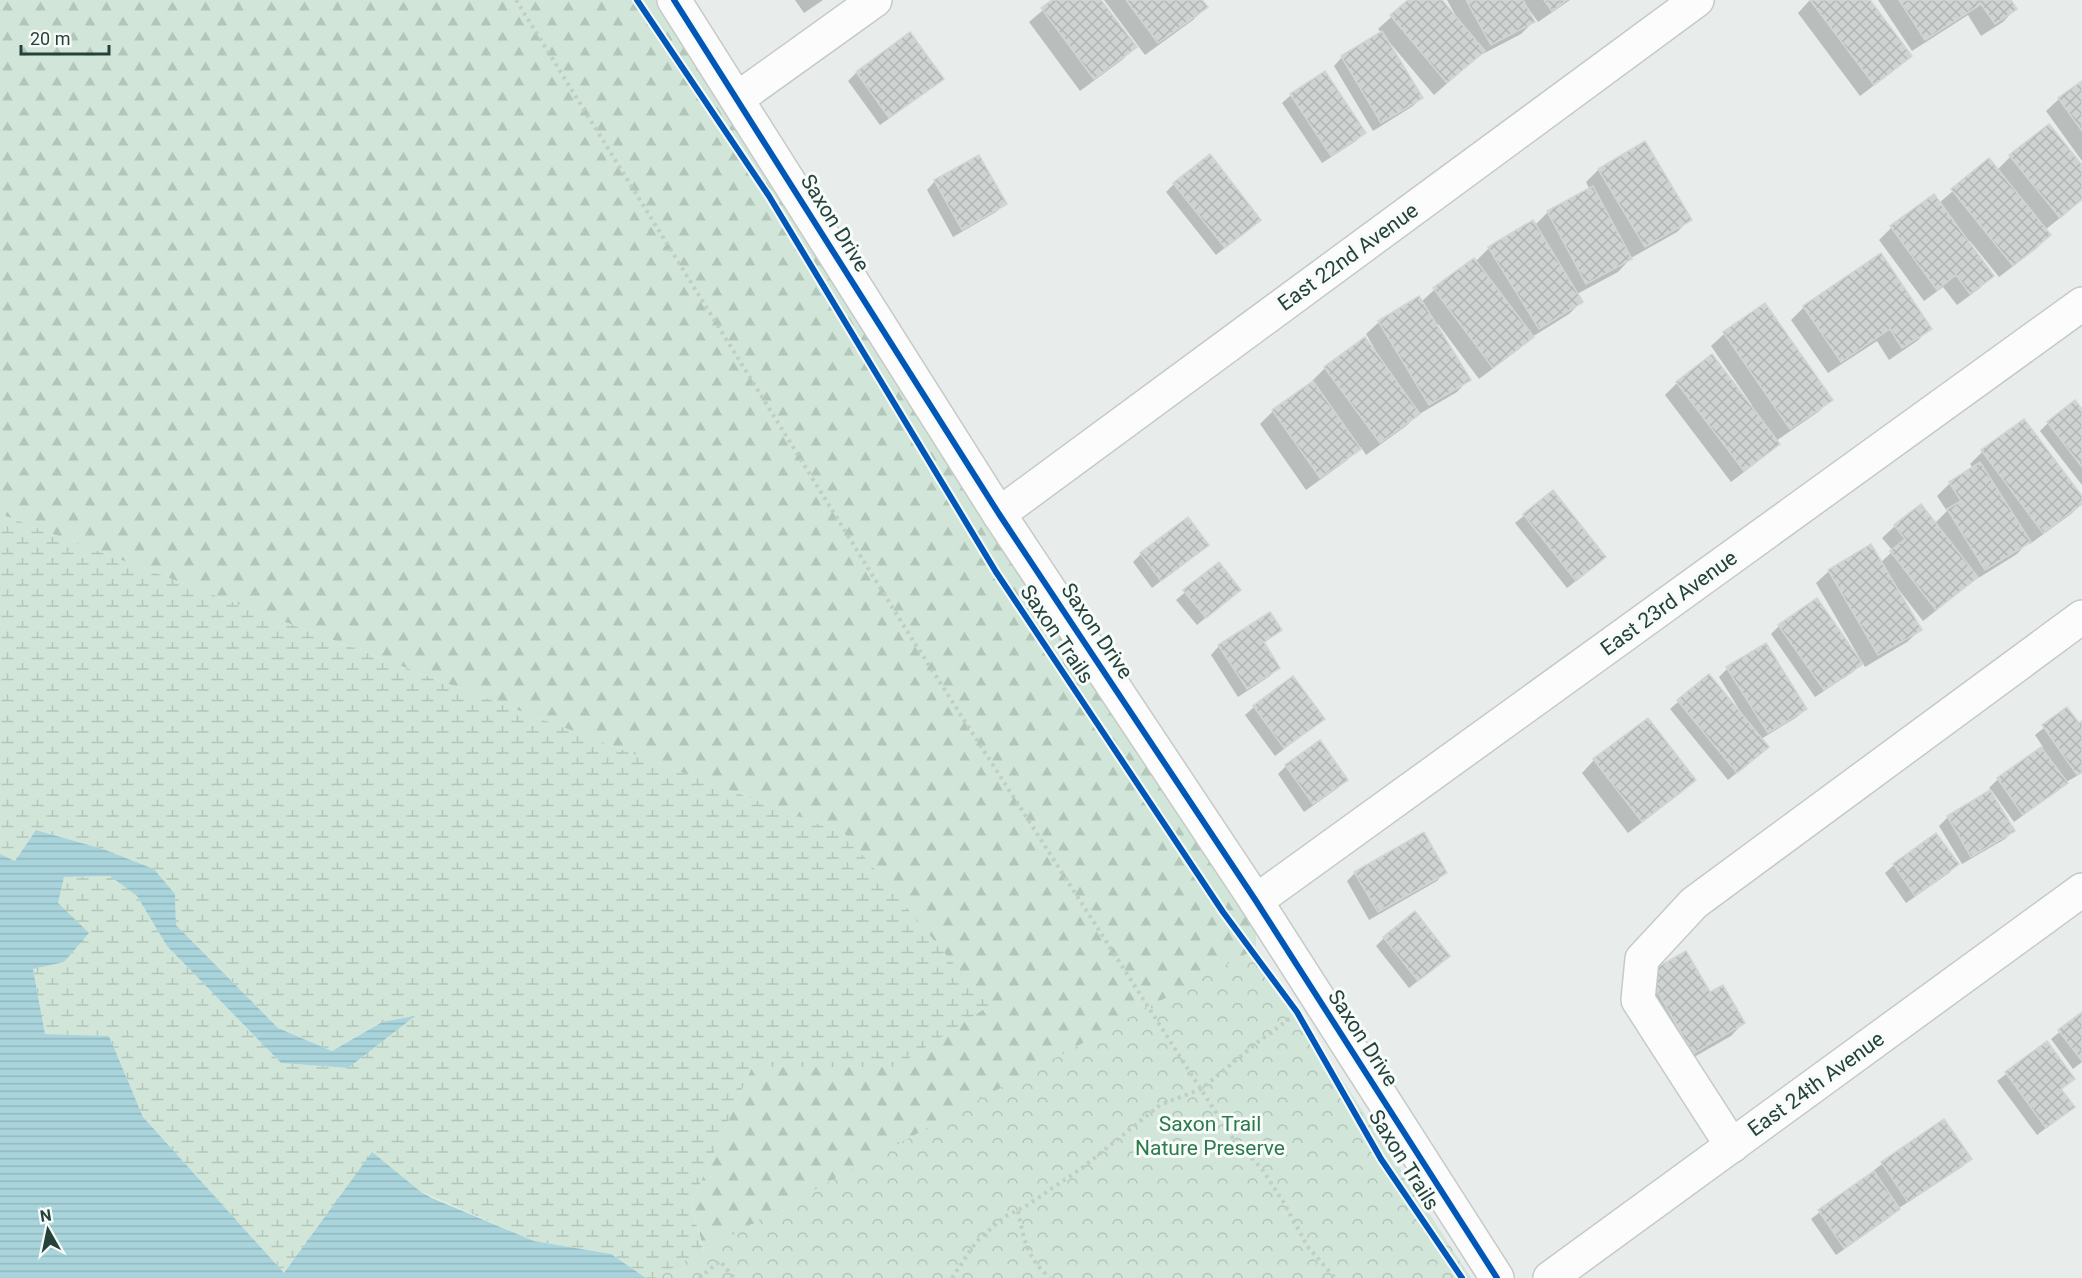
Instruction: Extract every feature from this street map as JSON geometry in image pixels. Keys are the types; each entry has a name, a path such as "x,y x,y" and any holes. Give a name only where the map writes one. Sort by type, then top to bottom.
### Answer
{"street":[{"name":"Saxon Drive","path":"674,0 999,514 1256,901 1497,1278"},
{"path":"737,99 875,0"},
{"name":"East 22nd Avenue","path":"999,514 1698,0"},
{"name":"East 23rd Avenue","path":"1256,901 2082,304"},
{"path":"1732,1146 1638,1000 1642,959 1694,903 2082,617"},
{"name":"East 24th Avenue","path":"1550,1278 2082,890"}],"path":[{"path":"516,0 901,621 1231,1136 1262,1169 1308,1247 1335,1278"},
{"path":"952,1278 976,1242 1004,1217 1082,1168 1160,1105 1201,1089 1297,1012 1303,1022"},
{"path":"1018,1210 1026,1248 1036,1266 1050,1278"},
{"path":"699,1278 720,1261 734,1278"}],"green space":[{"path":"0,0 674,0 1256,901 1256,956 704,1250 691,1204 752,1067 895,1067 845,834 0,514"},
{"path":"0,514 845,834 989,1006 895,1067 752,1067 691,1204 711,1278 646,1278 611,1254 534,1241 422,1192 284,1273 143,1117 109,1036 45,1034 33,969 64,962 58,903 64,877 110,876 137,896 167,946 281,1063 348,1068 381,1022 332,1051 278,1028 176,925 175,894 154,869 103,849 37,830 15,861 0,854"},
{"name":"Saxon Trail Nature Preserve","path":"1257,948 1471,1278 655,1278 704,1250"}],"water":[{"path":"36,830 103,849 154,869 175,894 176,925 278,1028 332,1051 382,1022 415,1016 348,1068 281,1063 167,946 137,896 110,876 64,877 58,903 89,933 64,962 33,969 45,1034 109,1036 143,1117 284,1273 372,1152 421,1192 432,1198 534,1241 611,1254 646,1278 0,1278 0,854 15,861"}],"building":[{"path":"1052,0 1101,0 1137,47 1094,79 1041,8"},
{"path":"1126,0 1202,0 1208,7 1158,43"},
{"path":"1408,0 1442,0 1485,51 1447,83 1390,15"},
{"path":"1466,0 1523,0 1535,22 1491,45"},
{"path":"1544,0 1567,0 1552,11"},
{"path":"1810,0 1870,0 1912,56 1874,85"},
{"path":"1899,0 2011,0 2017,9 1995,24 1981,4 1925,40"},
{"path":"1382,31 1423,98 1381,123 1341,56"},
{"path":"910,32 944,79 889,118 856,72"},
{"path":"1325,71 1366,133 1331,156 1290,94"},
{"path":"2082,81 2082,131 2058,98"},
{"path":"2049,124 2082,165 2082,199 2060,218 2009,155"},
{"path":"1645,141 1692,220 1645,247 1598,169"},
{"path":"1210,154 1261,220 1225,248 1173,183"},
{"path":"979,155 1007,204 962,230 934,180"},
{"path":"1989,158 2051,235 2013,266 1951,189"},
{"path":"1593,186 1632,259 1586,284 1547,211"},
{"path":"1934,194 1994,276 1970,294 1956,275 1937,290 1890,226"},
{"path":"1533,220 1583,302 1539,329 1488,247"},
{"path":"1881,253 1932,329 1902,348 1890,329 1841,362 1803,306"},
{"path":"1474,258 1534,337 1493,368 1433,288"},
{"path":"1419,296 1471,380 1429,405 1378,321"},
{"path":"1765,303 1833,400 1790,429 1723,332"},
{"path":"1365,337 1420,414 1380,443 1324,367"},
{"path":"1712,354 1780,444 1744,471 1676,382"},
{"path":"1313,381 1361,449 1320,478 1272,410"},
{"path":"2075,400 2082,409 2082,467 2047,422"},
{"path":"2024,419 2082,496 2082,504 2043,533 1981,450"},
{"path":"1980,462 2031,542 1985,570 1947,509 1961,501 1949,482"},
{"path":"1553,490 1606,557 1576,581 1523,514"},
{"path":"1921,504 1978,577 1936,610 1890,551 1905,539 1894,525"},
{"path":"1188,517 1209,545 1161,581 1140,553"},
{"path":"1871,544 1922,630 1878,655 1828,570"},
{"path":"1219,562 1241,590 1206,618 1183,590"},
{"path":"1817,598 1863,664 1824,690 1778,625"},
{"path":"1270,612 1282,630 1264,642 1280,668 1247,689 1218,645"},
{"path":"1766,643 1807,709 1768,733 1726,667"},
{"path":"1709,674 1769,747 1737,773 1677,700"},
{"path":"1293,676 1325,719 1284,748 1253,706"},
{"path":"2067,707 2079,723 2082,721 2082,772 2077,775 2042,725"},
{"path":"1648,718 1696,780 1642,822 1593,759"},
{"path":"1320,740 1348,780 1313,804 1285,765"},
{"path":"2041,747 2068,783 2023,815 1997,778"},
{"path":"1990,790 2015,831 1971,857 1947,816"},
{"path":"1424,832 1447,873 1378,912 1354,872"},
{"path":"1936,833 1959,864 1915,896 1893,864"},
{"path":"1415,911 1450,956 1418,981 1383,937"},
{"path":"1686,951 1710,992 1723,985 1745,1023 1693,1054 1647,973"},
{"path":"2082,1012 2082,1061 2058,1030"},
{"path":"2047,1041 2075,1079 2061,1089 2075,1107 2046,1128 2005,1072"},
{"path":"1944,1119 1972,1159 1908,1202 1881,1162"},
{"path":"1874,1171 1900,1209 1844,1248 1818,1210"}],"cycle path":[{"name":"Saxon Trails","path":"637,0 769,196 996,572 1223,912 1297,1012 1381,1159 1462,1278"},
{"name":"Saxon Trails","path":"674,0 999,514 1256,901 1497,1278"}]}
